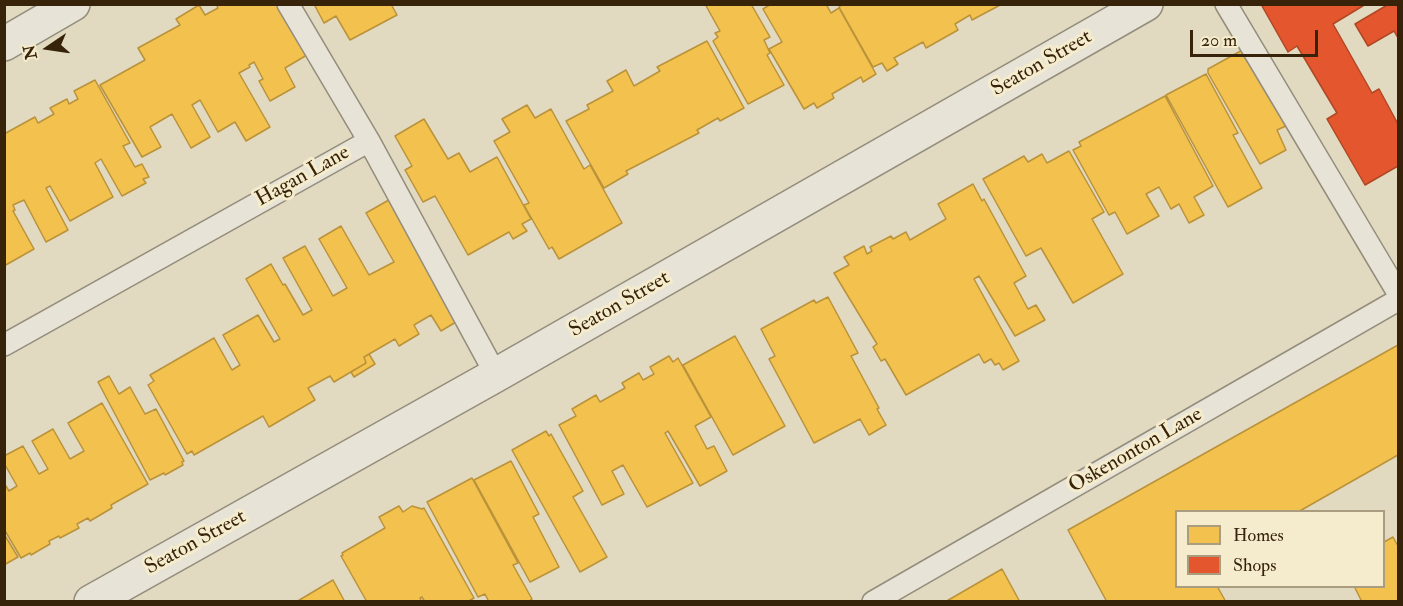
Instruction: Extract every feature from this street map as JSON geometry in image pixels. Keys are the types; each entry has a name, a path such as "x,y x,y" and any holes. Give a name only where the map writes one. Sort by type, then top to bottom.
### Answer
{"street":[{"path":"4,44 73,4"},
{"name":"Seaton Street","path":"91,602 496,375 1146,4"}],"lane":[{"path":"288,4 369,141"},
{"path":"1226,4 1398,293"},
{"name":"Hagan Lane","path":"4,345 369,141 496,375"},
{"name":"Oskenonton Lane","path":"873,602 1398,300"}],"building: Homes":[{"path":"216,4 285,4 312,52 285,68 295,87 270,101 259,81 263,79 254,62 239,73 270,127 246,141 235,122 218,132 200,100 192,105 210,137 191,148 172,114 150,127 161,147 142,157 100,85 145,60 138,48 180,25 176,19 199,5 205,15 218,8"},
{"path":"314,4 391,4 397,15 350,40 336,16 324,23"},
{"path":"705,4 751,4 770,37 764,40 770,53 767,55 784,85 748,104 713,41 718,37 715,33 720,31"},
{"path":"771,4 826,4 831,13 839,8 876,74 863,82 861,77 832,94 834,98 817,108 814,103 804,109 769,49 782,42 763,9"},
{"path":"843,4 1002,4 972,20 970,15 955,24 958,30 926,48 923,42 894,58 898,64 887,71 882,63 873,67 839,7"},
{"path":"707,41 744,108 720,121 718,118 697,130 699,133 626,171 628,174 604,188 566,121 589,109 587,105 613,91 607,81 626,70 634,86 660,71 657,67"},
{"path":"1246,48 1288,125 1277,130 1286,150 1260,164 1208,73 1208,69"},
{"path":"1206,74 1238,133 1233,135 1262,188 1228,207 1166,95"},
{"path":"95,80 130,143 123,146 135,167 142,164 149,177 143,179 146,183 122,196 101,159 95,163 113,197 70,221 50,186 46,188 68,230 46,242 24,200 13,205 15,210 13,211 34,249 4,266 4,134 35,117 38,123 54,114 50,108 67,99 69,104 78,99 74,91"},
{"path":"1165,96 1213,186 1194,197 1204,215 1189,223 1179,204 1171,209 1159,187 1146,194 1159,216 1127,234 1115,212 1109,215 1073,150 1081,146 1079,142"},
{"path":"527,105 535,118 551,109 584,169 590,165 622,223 559,259 552,247 549,249 524,205 529,203 494,141 510,132 502,119"},
{"path":"424,119 448,159 459,153 470,172 497,157 531,219 522,224 527,231 513,239 509,232 468,255 435,196 423,202 405,170 412,166 395,136"},
{"path":"1069,151 1104,212 1092,219 1123,274 1073,303 1041,248 1026,256 983,179 1024,156 1028,162 1042,154 1047,163"},
{"path":"973,184 982,201 984,199 1026,276 1014,283 1028,309 1036,305 1045,320 1015,336 979,276 974,279 1019,361 1003,370 999,363 995,365 991,359 984,363 979,354 906,395 885,359 881,361 873,347 877,344 834,273 849,265 844,257 864,246 867,254 872,251 870,247 891,236 893,239 906,232 910,240 946,219 938,204"},
{"path":"394,197 461,319 441,331 431,315 414,325 419,334 399,346 395,339 364,357 366,363 334,382 330,376 308,388 315,400 269,427 263,416 194,455 192,451 187,454 148,385 154,381 150,375 214,338 232,370 240,365 223,335 258,315 274,342 280,339 246,279 271,264 303,315 312,310 283,258 305,246 333,296 347,288 319,239 341,226 369,275 394,262 366,213"},
{"path":"828,297 858,353 851,356 886,425 869,435 860,419 814,443 769,359 775,356 761,329 814,300 816,303"},
{"path":"735,336 785,426 733,455 683,365"},
{"path":"1398,345 1398,455 1302,510 1175,510 1175,588 1218,588 1226,602 1107,602 1068,530"},
{"path":"369,354 375,364 354,377 351,372 366,363 364,357"},
{"path":"669,356 673,362 678,358 711,417 695,426 707,449 714,446 727,471 700,486 668,431 665,433 693,483 647,507 623,465 612,471 624,494 602,505 559,425 576,416 572,409 596,395 600,402 625,388 622,383 639,373 643,380 654,374 650,367"},
{"path":"109,376 119,394 130,387 145,414 156,409 184,461 183,465 150,480 98,382"},
{"path":"102,403 148,484 111,505 112,508 90,521 88,518 77,524 79,528 49,541 50,544 21,558 4,529 4,483 9,491 17,486 4,463 4,456 23,446 39,474 48,469 32,441 53,429 70,459 84,451 68,423"},
{"path":"546,431 549,436 551,434 583,491 573,497 607,557 580,572 512,450"},
{"path":"511,461 539,514 533,517 559,567 530,582 474,480"},
{"path":"472,478 518,563 513,565 532,599 528,602 489,602 485,594 478,597 427,502"},
{"path":"399,506 403,512 412,506 424,508 474,598 467,602 425,602 422,597 420,598 422,602 367,602 341,556 342,553 385,528 379,517"},
{"path":"4,534 18,557 4,565"},
{"path":"1393,537 1398,546 1398,602 1362,602 1355,588 1385,588 1385,541"},
{"path":"1002,569 1020,602 945,602"},
{"path":"333,580 345,602 296,602"}],"building: Shops":[{"path":"1265,4 1366,4 1333,24 1372,93 1379,89 1398,124 1398,166 1365,185 1327,119 1337,113 1297,46 1288,52 1262,6"},
{"path":"1389,4 1398,4 1398,38 1394,31 1368,46 1355,24"}]}
